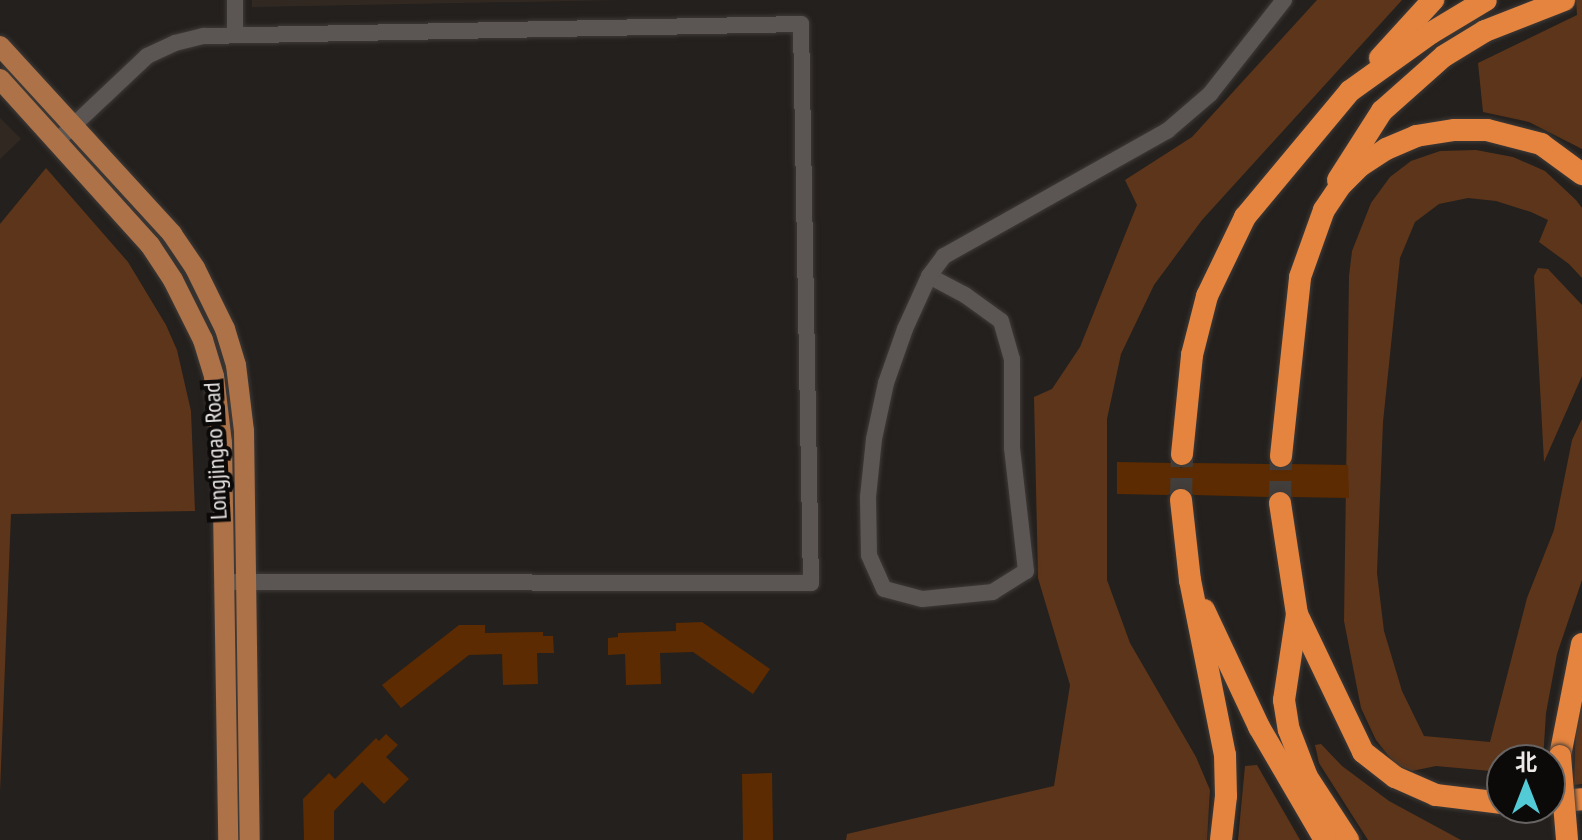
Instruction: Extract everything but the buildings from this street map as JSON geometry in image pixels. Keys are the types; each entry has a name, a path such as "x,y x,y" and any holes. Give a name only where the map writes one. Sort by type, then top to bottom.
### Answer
{"highway":[{"path":"1182,454 1192,355 1207,296 1245,217 1350,91 1433,0"},
{"path":"1350,91 1486,0"},
{"path":"1281,456 1300,277 1324,210 1361,139 1382,111 1444,56 1485,31 1564,0"},
{"path":"1324,210 1340,186 1360,166 1386,149 1416,136 1455,130 1487,130 1541,144 1582,174"},
{"path":"1181,500 1190,580 1225,755 1221,840"},
{"path":"1280,503 1297,614 1363,752 1395,777 1436,795 1486,801"},
{"path":"1190,580 1259,727 1331,833"},
{"path":"1297,614 1284,700 1289,730 1331,833"},
{"path":"1567,840 1560,756 1582,644"}],"main road":[{"name":"Longjingao Road","path":"0,46 75,124 172,234 195,268 225,329 236,365 243,420 250,840"},
{"name":"Longjingao Road","path":"0,79 150,245 173,280 203,340 214,376 222,443 228,840"}],"street":[{"path":"235,0 235,35"},
{"path":"929,276 965,295 1001,321 1012,359 1012,448 1026,571 993,592 922,599 884,589 869,555 868,497 874,439 886,383 905,329 929,276 944,256 1167,131 1210,94 1284,0"},
{"path":"58,140 135,66 160,49 204,36 801,24 811,583 224,582"}],"shaded area":[{"path":"252,0 622,0 252,7"},
{"path":"1317,0 1402,0 1202,220 1154,285 1121,354 1107,419 1107,580 1130,643 1196,757 1210,790 1207,840 846,840 847,834 1054,786 1070,685 1038,578 1034,397 1052,389 1080,347 1137,205 1125,180 1192,137"},
{"path":"1576,0 1582,0 1582,149 1529,122 1483,112 1478,63 1577,15"},
{"path":"0,118 21,139 0,159"},
{"path":"1476,150 1513,157 1545,171 1582,208 1582,278 1539,242 1548,220 1496,201 1468,198 1439,204 1415,222 1400,258 1383,422 1377,573 1384,631 1402,691 1424,736 1490,742 1527,598 1554,530 1572,440 1582,419 1582,580 1557,654 1546,713 1544,744 1486,744 1486,771 1436,766 1412,771 1396,765 1376,740 1361,708 1344,621 1349,276 1352,251 1371,203 1390,177 1411,161 1440,151"},
{"path":"46,168 128,262 166,325 177,350 191,411 195,511 11,514 0,792 0,224"},
{"path":"1538,268 1548,269 1582,305 1582,376 1544,462 1534,276"},
{"path":"1582,684 1582,784 1574,785 1576,720"},
{"path":"1321,744 1342,766 1389,801 1461,840 1368,840 1319,763 1315,745"},
{"path":"1257,765 1300,840 1238,840 1245,766"}],"tunnel":[{"path":"1181,500 1182,454"},
{"path":"1280,503 1281,456"}]}
